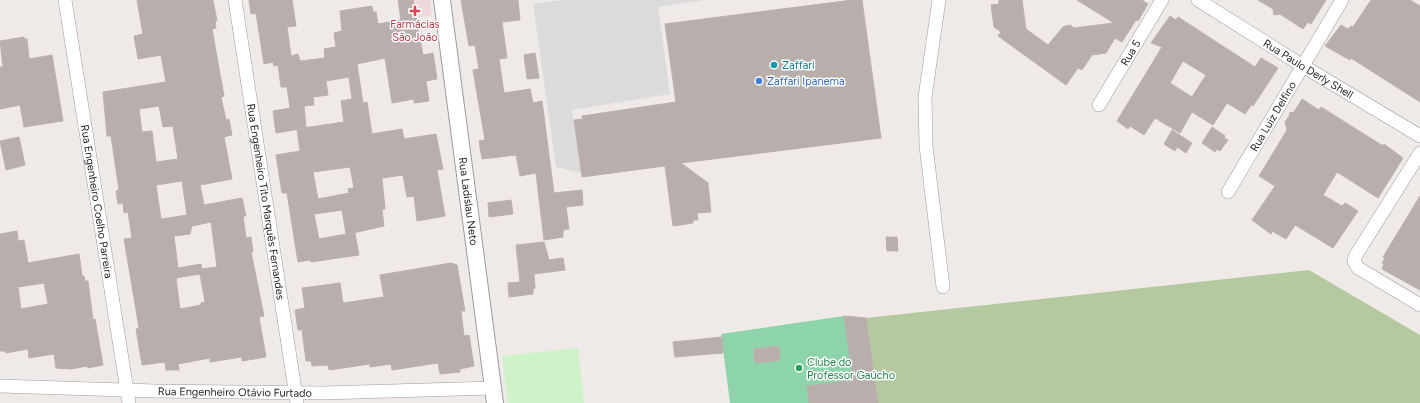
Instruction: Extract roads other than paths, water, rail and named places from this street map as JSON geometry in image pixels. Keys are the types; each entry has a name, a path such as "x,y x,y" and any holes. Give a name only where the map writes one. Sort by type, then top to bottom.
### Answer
{"street":[{"name":"Rua Engenheiro Coelho Parreira","path":"65,0 128,397"},
{"name":"Rua Engenheiro Tito Marquês Fernandes","path":"235,0 296,398"},
{"name":"Rua Ladislau Neto","path":"442,0 494,395"},
{"name":"Rua 5","path":"1098,105 1162,0"},
{"name":"Rua Paulo Derly Shell","path":"1198,0 1303,66 1420,136"},
{"name":"Rua Luiz Delfino","path":"1228,192 1342,0"},
{"path":"937,3 924,97 926,146 943,287"},
{"path":"1420,153 1356,255 1354,261 1358,268 1420,305"},
{"name":"Rua Engenheiro Otávio Furtado","path":"0,386 128,397 296,398 494,395"}],"place":[{"name":"Farmácias São João","path":"415,11"},
{"name":"Zaffari","path":"774,65"},
{"name":"Zaffari Ipanema","path":"759,81"},
{"name":"Clube do Professor Gaúcho","path":"799,368"}]}
